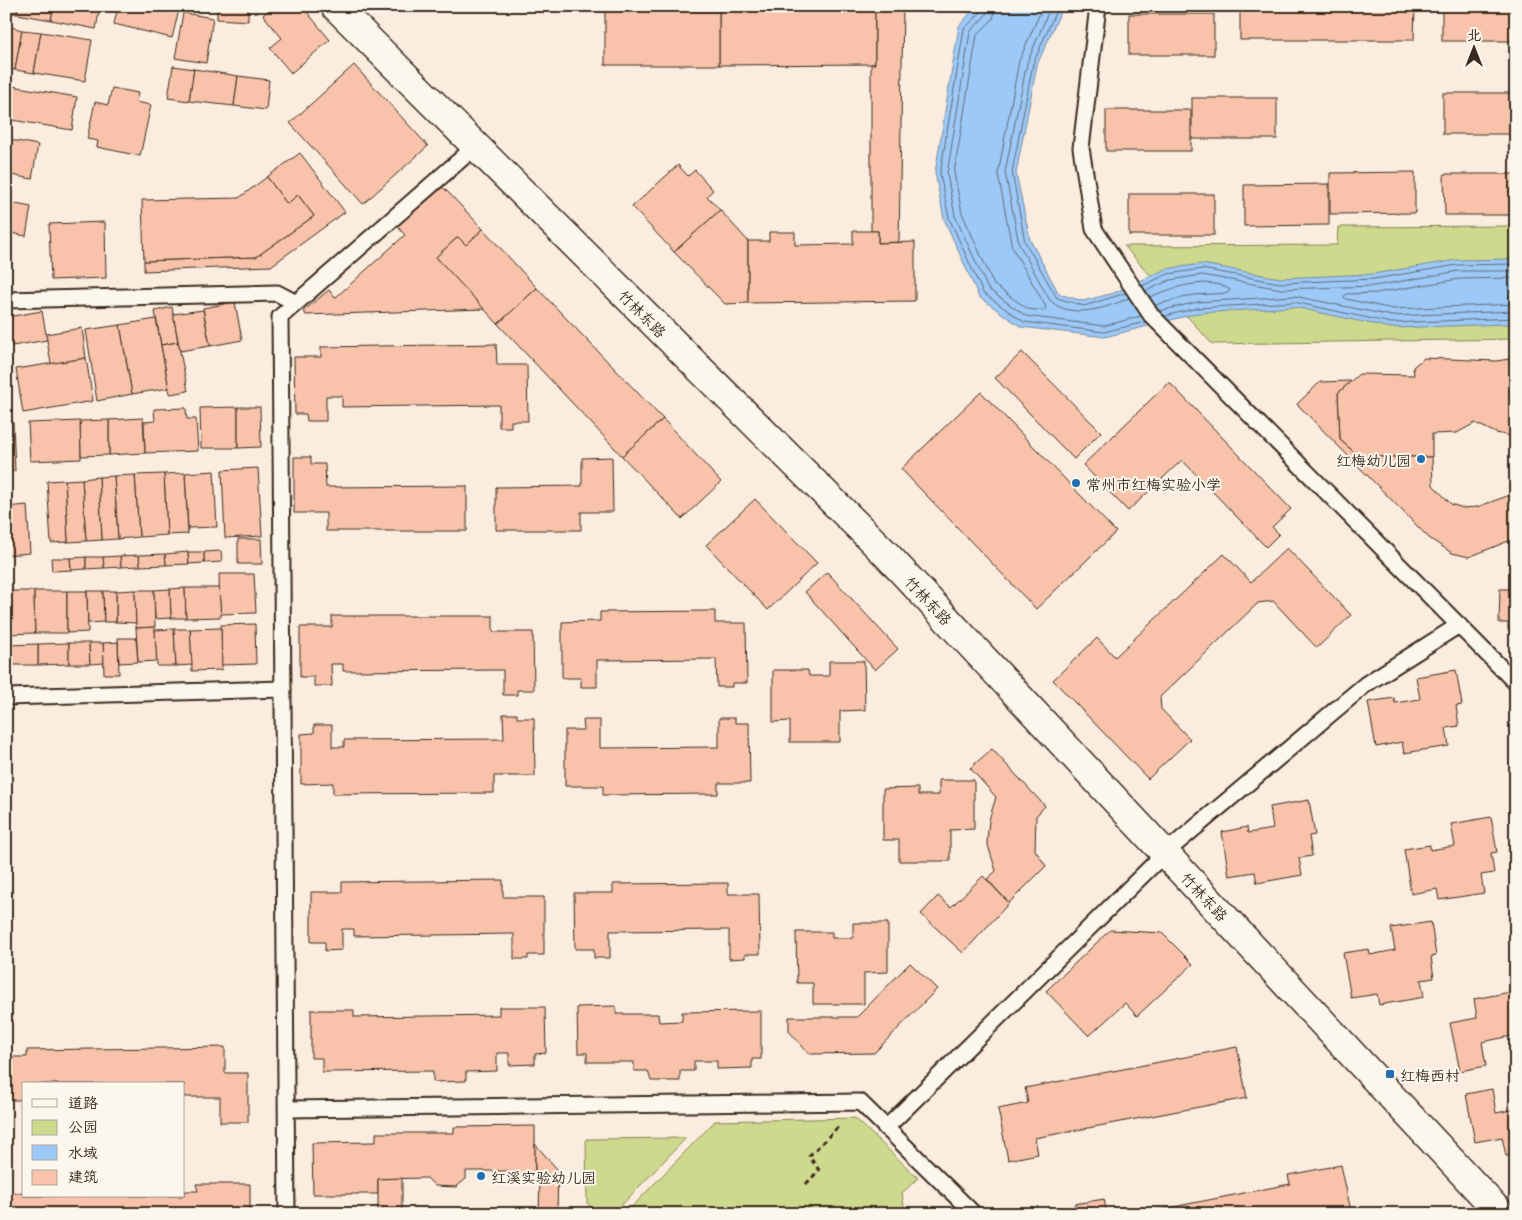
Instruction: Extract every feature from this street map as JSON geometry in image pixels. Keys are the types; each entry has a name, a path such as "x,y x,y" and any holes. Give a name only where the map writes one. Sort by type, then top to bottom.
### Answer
{"street":[{"name":"竹林东路","path":"347,9 476,146 886,554 1501,1214"}],"lane":[{"path":"1098,6 1081,148 1094,229 1151,314 1516,683"},
{"path":"287,1214 280,317 476,146"},
{"path":"6,300 277,293 296,303"},
{"path":"886,1128 1165,853 1366,684 1459,625"},
{"path":"6,697 284,689"},
{"path":"287,1109 860,1102 974,1214"}],"path":[{"path":"806,1184 819,1170 809,1156 840,1125"}],"green space":[{"path":"1516,226 1516,339 1212,344 1124,246 1337,245 1338,227"},
{"path":"855,1118 918,1178 902,1193 904,1206 912,1214 625,1214 715,1121"},
{"path":"686,1138 613,1214 599,1214 587,1203 586,1139"}],"water":[{"path":"981,6 1063,6 1037,65 1016,173 1030,240 1059,294 1083,301 1114,293 1166,269 1202,264 1280,278 1373,274 1457,260 1516,259 1516,322 1507,324 1391,328 1294,307 1198,313 1105,337 1021,327 979,297 944,219 935,173 959,26 971,12"}],"building":[{"path":"6,6 19,6 17,14 6,12"},
{"path":"19,6 54,6 51,20 17,14"},
{"path":"54,6 100,6 96,29 51,20"},
{"path":"118,6 180,6 172,38 114,24"},
{"path":"217,6 248,6 248,21 217,19"},
{"path":"273,6 302,6 330,40 291,73 270,48 282,38 263,15"},
{"path":"719,6 875,6 875,64 719,65"},
{"path":"875,6 903,6 899,242 878,243 878,231 871,231 871,64 875,64"},
{"path":"1240,6 1415,6 1414,40 1240,40"},
{"path":"1442,6 1516,6 1516,41 1442,41"},
{"path":"605,11 719,11 719,65 605,65"},
{"path":"183,13 213,18 206,63 175,58"},
{"path":"1129,14 1214,14 1214,55 1129,55"},
{"path":"7,26 22,30 15,70 6,69"},
{"path":"22,30 41,32 34,73 15,70"},
{"path":"41,32 92,40 85,81 34,73"},
{"path":"354,65 428,146 363,204 290,123"},
{"path":"173,66 194,69 189,101 168,98"},
{"path":"194,69 238,76 234,106 189,101"},
{"path":"238,76 269,80 266,110 234,106"},
{"path":"12,86 77,97 72,130 6,119"},
{"path":"112,88 138,93 136,102 151,105 140,156 97,147 98,141 87,139 95,102 108,105"},
{"path":"1443,93 1516,93 1516,134 1443,134"},
{"path":"1192,98 1277,98 1277,139 1192,139"},
{"path":"1106,110 1191,110 1191,151 1106,151"},
{"path":"6,139 38,145 32,179 6,174"},
{"path":"300,153 345,212 271,266 144,271 144,261 256,257 314,216 298,195 287,204 267,177"},
{"path":"678,165 688,176 695,170 713,190 707,196 720,210 674,252 632,207"},
{"path":"1415,172 1415,213 1330,214 1330,173"},
{"path":"1444,174 1516,174 1516,215 1445,215"},
{"path":"267,177 287,204 298,195 314,216 256,257 144,261 142,200 239,198"},
{"path":"1329,184 1329,225 1244,226 1244,185"},
{"path":"443,187 483,229 466,245 458,237 436,257 485,309 306,315 303,311 329,290 335,298 405,235 397,226"},
{"path":"1129,194 1214,194 1214,235 1129,235"},
{"path":"6,202 31,207 26,236 6,232"},
{"path":"720,210 748,241 748,303 725,304 674,252"},
{"path":"105,222 106,278 51,280 49,224"},
{"path":"483,229 537,288 498,324 436,257 458,237 466,245"},
{"path":"853,231 878,231 878,243 915,242 915,301 748,303 748,241 769,241 769,232 795,232 795,245 853,244"},
{"path":"537,288 663,419 622,456 498,324"},
{"path":"235,302 242,340 210,346 203,308"},
{"path":"172,307 178,342 161,345 155,311"},
{"path":"203,310 210,346 180,351 173,314"},
{"path":"42,311 47,340 12,346 7,317"},
{"path":"156,319 169,388 132,394 120,325"},
{"path":"120,325 132,394 97,401 86,330"},
{"path":"82,328 86,358 51,364 46,334"},
{"path":"178,342 188,391 170,394 161,345"},
{"path":"496,344 497,365 527,365 528,421 511,421 511,427 499,427 499,405 342,407 342,396 326,396 326,421 307,421 306,414 295,414 294,357 321,357 321,347"},
{"path":"1022,352 1101,432 1074,459 995,378"},
{"path":"86,358 93,401 23,413 16,369"},
{"path":"1424,358 1496,361 1516,358 1516,437 1496,433 1475,423 1457,433 1432,434 1432,457 1360,457 1340,440 1338,393 1359,374 1414,375 1413,367"},
{"path":"1351,381 1338,393 1340,440 1360,457 1432,457 1433,485 1451,504 1463,508 1477,507 1510,495 1516,497 1516,538 1469,557 1452,553 1429,538 1297,404 1320,382"},
{"path":"1169,382 1291,509 1272,527 1279,534 1266,547 1182,460 1128,511 1083,465"},
{"path":"981,392 1116,532 1036,609 901,469"},
{"path":"238,407 238,448 201,448 200,408"},
{"path":"238,407 260,407 261,447 238,448"},
{"path":"186,408 187,419 196,419 198,451 145,453 144,422 155,421 154,409"},
{"path":"143,418 145,453 109,455 109,420"},
{"path":"663,419 721,482 682,519 622,456"},
{"path":"109,420 109,455 81,456 80,421"},
{"path":"80,421 81,459 30,461 28,423"},
{"path":"6,423 13,423 15,471 6,471"},
{"path":"294,457 311,457 311,464 325,464 326,487 467,486 467,531 326,531 326,513 294,513"},
{"path":"612,457 613,512 581,512 581,530 496,530 496,487 582,486 582,458"},
{"path":"258,468 262,536 225,538 222,470"},
{"path":"214,471 217,527 188,528 185,473"},
{"path":"185,473 188,534 167,535 164,474"},
{"path":"164,474 167,535 139,537 135,475"},
{"path":"135,475 139,537 118,539 114,476"},
{"path":"114,476 118,539 102,540 99,477"},
{"path":"99,477 102,540 86,541 82,479"},
{"path":"82,479 86,541 68,542 65,480"},
{"path":"65,480 68,542 51,543 47,481"},
{"path":"755,499 817,563 768,610 706,545"},
{"path":"27,505 30,553 6,555 6,507"},
{"path":"238,539 261,539 262,564 238,564"},
{"path":"1287,548 1351,615 1317,648 1273,601 1258,603 1160,697 1161,709 1190,739 1148,779 1053,680 1097,638 1115,657 1224,554 1251,582"},
{"path":"221,551 222,562 204,563 204,552"},
{"path":"188,552 189,564 166,565 165,554"},
{"path":"188,552 204,552 204,563 189,564"},
{"path":"165,554 166,565 140,566 139,555"},
{"path":"139,555 140,566 121,567 120,556"},
{"path":"120,556 121,567 104,568 103,557"},
{"path":"86,557 86,569 71,570 70,558"},
{"path":"86,557 103,557 104,568 86,569"},
{"path":"51,558 70,558 71,570 52,571"},
{"path":"827,572 898,649 875,670 805,592"},
{"path":"219,574 254,574 256,613 220,614"},
{"path":"185,588 186,618 171,618 170,589"},
{"path":"185,588 219,588 221,617 186,618"},
{"path":"170,589 171,618 155,619 154,590"},
{"path":"1500,589 1516,589 1516,630 1508,630 1508,623 1499,623"},
{"path":"135,590 136,623 116,622 116,591"},
{"path":"135,590 154,590 155,627 136,628"},
{"path":"6,591 34,591 35,633 6,634"},
{"path":"34,591 67,591 67,633 35,633"},
{"path":"67,591 87,591 88,632 67,633"},
{"path":"87,591 103,591 104,622 88,623"},
{"path":"103,591 116,591 116,622 104,622"},
{"path":"715,611 715,623 746,623 747,683 732,683 732,687 717,687 716,659 597,660 597,687 581,687 581,678 562,678 562,622 600,621 600,612"},
{"path":"332,616 493,616 493,632 533,632 534,690 517,690 517,695 503,695 503,670 343,671 343,664 331,664 332,686 314,686 314,677 300,677 300,627 332,627"},
{"path":"255,624 256,664 221,665 221,625"},
{"path":"155,627 157,661 138,662 136,628"},
{"path":"221,628 222,670 192,671 190,629"},
{"path":"174,629 176,666 157,666 155,630"},
{"path":"174,629 190,629 192,665 176,666"},
{"path":"118,638 136,638 138,662 119,663"},
{"path":"118,642 119,674 104,674 103,643"},
{"path":"69,643 69,664 38,665 38,644"},
{"path":"69,643 89,643 90,664 69,664"},
{"path":"89,643 103,643 104,663 90,664"},
{"path":"38,644 38,665 6,665 6,645"},
{"path":"829,661 864,661 865,710 840,711 840,742 790,742 790,721 773,722 773,670 808,670 809,676 829,676"},
{"path":"1456,670 1462,705 1456,706 1459,726 1446,728 1449,746 1404,753 1402,742 1376,747 1368,702 1394,698 1395,703 1420,699 1416,677"},
{"path":"503,714 517,714 517,718 534,718 535,776 494,776 494,793 333,794 333,783 301,784 301,734 314,733 314,725 332,725 332,747 344,747 344,740 504,739"},
{"path":"719,718 735,718 735,723 749,723 750,783 718,783 718,794 603,795 603,786 565,786 565,730 584,730 583,720 600,720 600,748 719,747"},
{"path":"992,749 1045,806 1036,816 1035,850 1046,866 1009,903 987,879 996,871 987,842 989,820 996,797 970,768"},
{"path":"939,780 974,780 974,829 950,830 950,861 899,861 899,840 883,840 883,789 918,788 918,795 939,795"},
{"path":"1309,800 1315,835 1309,836 1312,856 1299,858 1302,875 1257,883 1255,872 1229,876 1222,832 1247,827 1248,833 1273,829 1270,807"},
{"path":"1491,817 1497,852 1491,853 1494,873 1481,875 1484,893 1439,900 1437,889 1411,894 1404,849 1430,845 1430,850 1455,846 1451,824"},
{"path":"983,876 1009,903 963,953 921,914 938,896 951,907"},
{"path":"503,880 503,897 544,897 544,955 528,955 528,959 514,959 514,934 354,936 354,929 342,929 342,950 325,951 325,942 311,942 311,892 342,892 342,882"},
{"path":"728,883 728,894 759,894 760,954 745,954 745,958 729,959 729,930 610,931 610,958 594,958 594,949 575,949 574,893 613,893 613,884"},
{"path":"1431,922 1436,956 1431,957 1434,978 1421,980 1424,997 1379,1005 1377,994 1351,998 1343,953 1369,949 1370,955 1395,950 1391,928"},
{"path":"853,923 888,923 888,972 864,973 864,1004 813,1004 813,983 797,983 796,932 832,932 832,938 853,938"},
{"path":"1110,930 1162,933 1193,964 1137,1016 1125,1003 1089,1036 1046,991"},
{"path":"910,963 937,989 874,1053 809,1054 789,1031 789,1017 857,1017"},
{"path":"1516,991 1516,1035 1482,1042 1486,1066 1460,1071 1450,1023 1477,1018 1474,999"},
{"path":"616,1006 616,1014 658,1014 659,1022 682,1021 682,1012 761,1011 761,1059 752,1059 752,1068 717,1069 717,1061 694,1061 694,1071 680,1071 680,1081 651,1081 648,1071 634,1071 634,1062 587,1062 587,1053 578,1053 577,1007"},
{"path":"499,1007 545,1007 546,1053 535,1054 535,1064 509,1065 509,1053 497,1053 497,1071 466,1072 466,1081 433,1082 433,1071 322,1072 322,1058 311,1058 311,1010 354,1010 354,1017 499,1015"},
{"path":"225,1047 225,1073 248,1073 248,1122 220,1122 220,1097 185,1097 185,1082 22,1082 22,1100 6,1100 6,1057 27,1057 27,1050"},
{"path":"1237,1047 1247,1098 1035,1138 1038,1154 1008,1160 998,1109 1028,1103 1025,1088"},
{"path":"1492,1089 1496,1113 1516,1109 1516,1154 1506,1156 1502,1137 1475,1142 1466,1094"},
{"path":"535,1126 535,1170 527,1178 516,1179 508,1171 466,1171 466,1179 456,1187 435,1186 427,1178 378,1179 378,1194 313,1194 312,1143 376,1142 376,1133 454,1133 454,1127"},
{"path":"535,1144 558,1170 557,1214 539,1212 540,1176 535,1170"},
{"path":"1341,1165 1351,1211 1338,1214 1137,1214 1290,1184 1288,1175"},
{"path":"402,1178 402,1214 378,1214 378,1179"},
{"path":"196,1184 250,1184 250,1214 6,1214 6,1193 22,1193 22,1198 185,1198 185,1191 198,1191"},
{"path":"1104,1199 1107,1214 1076,1214 1074,1204"}],"place":[{"name":"红梅幼儿园","path":"1421,459"},
{"name":"常州市红梅实验小学","path":"1076,483"},
{"name":"红梅西村","path":"1390,1074"},
{"name":"红溪实验幼儿园","path":"481,1176"}]}
